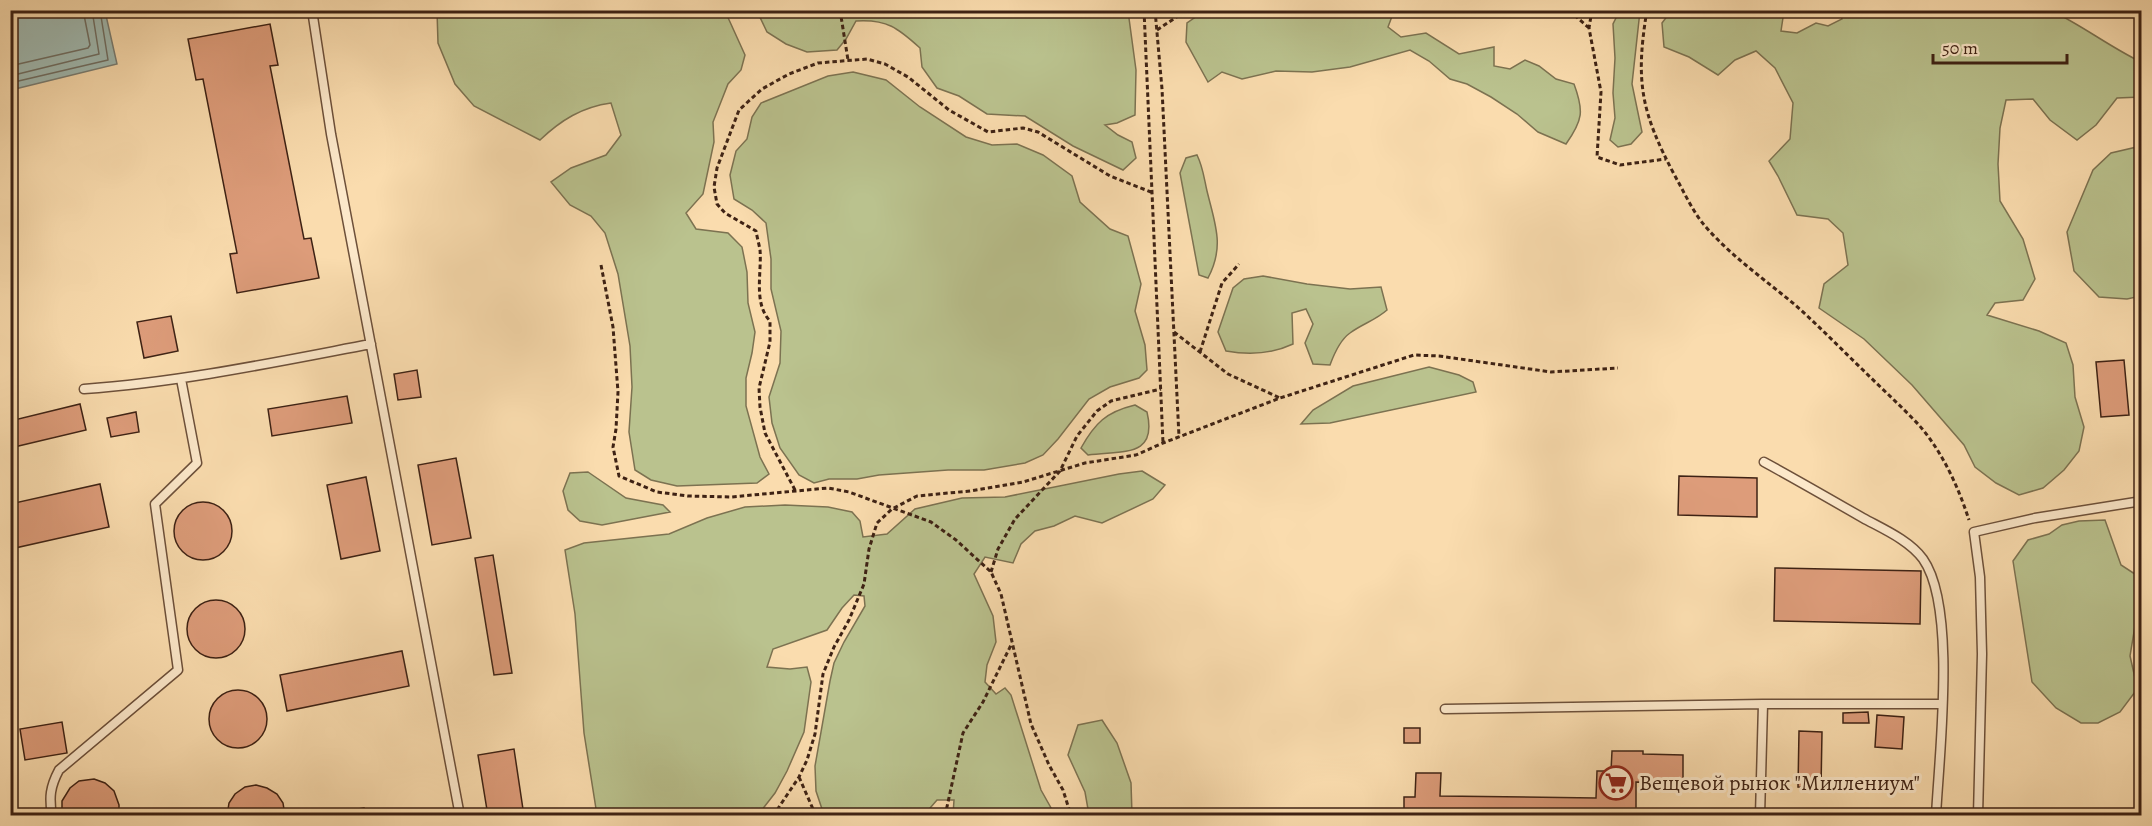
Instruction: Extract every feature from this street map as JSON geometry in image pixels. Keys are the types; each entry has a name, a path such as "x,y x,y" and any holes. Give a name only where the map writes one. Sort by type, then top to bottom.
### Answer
{"lane":[{"path":"312,10 331,134 460,816"},
{"path":"84,389 181,379 371,345"},
{"path":"52,816 49,797 51,786 59,770 178,670 155,504 197,463 181,379"},
{"path":"1764,462 1902,540 1922,558 1932,577 1939,598 1942,625 1942,704 1936,816"},
{"path":"1978,816 1982,643 1980,577 1974,532 2035,518 2142,501"},
{"path":"1445,710 1763,704 1942,704"},
{"path":"1760,816 1763,704"}],"path":[{"path":"840,10 848,60"},
{"path":"1144,10 1163,442"},
{"path":"1155,10 1162,89 1179,437"},
{"path":"1157,30 1187,10"},
{"path":"1569,10 1589,28"},
{"path":"1592,10 1589,28 1601,92 1597,157 1620,165 1666,159"},
{"path":"1647,10 1640,73 1643,101 1666,159 1704,224 1726,247 1828,336 1919,426 1941,457 1960,493 1974,532"},
{"path":"2124,10 2142,19"},
{"path":"795,490 765,433 760,407 759,388 770,342 770,321 764,315 758,280 760,249 756,231 725,213 717,204 714,187 717,168 740,110 762,89 789,74 818,63 867,59 885,64 908,77 949,110 988,132 1023,128 1038,132 1110,176 1151,192"},
{"path":"1200,352 1222,283 1239,264"},
{"path":"601,265 613,327 618,392 614,447 619,476 657,492 688,496 731,496 828,488 849,492 931,522 956,540 991,572 1001,594 1031,724 1063,790 1069,809"},
{"path":"1174,332 1228,374 1280,398"},
{"path":"773,816 799,777 807,760 815,734 823,674 864,584 869,549 877,523 892,508 917,496 1002,486 1085,463 1136,455 1163,442 1280,398 1414,355 1439,356 1551,372 1618,368"},
{"path":"991,572 998,549 1015,519 1060,471 1077,436 1096,411 1111,401 1161,389"},
{"path":"945,816 963,733 983,702 1013,641"},
{"path":"799,777 816,816"}],"green space":[{"path":"1620,10 1640,11 1632,84 1642,132 1631,144 1618,147 1610,140 1615,118 1613,24"},
{"path":"437,11 725,11 745,55 741,70 728,84 713,122 714,142 703,194 686,213 696,229 728,233 742,247 747,272 748,303 755,332 746,378 746,406 760,457 769,474 757,483 677,486 651,480 635,470 629,432 632,387 630,346 618,274 605,233 591,216 570,205 551,182 571,168 606,155 621,135 611,103 572,116 540,140 474,106 455,84 438,43"},
{"path":"757,11 1128,11 1136,70 1135,115 1117,123 1105,125 1132,142 1136,158 1123,170 1073,146 1025,116 987,114 959,96 937,88 922,67 920,48 898,30 884,23 856,21 837,50 807,52 786,44 767,32"},
{"path":"1394,11 1388,27 1401,37 1426,33 1459,54 1494,47 1494,66 1510,69 1525,60 1539,66 1556,79 1574,84 1579,101 1579,122 1566,144 1538,132 1517,114 1491,97 1467,84 1450,79 1429,61 1410,50 1350,67 1312,72 1276,71 1242,79 1222,72 1208,82 1186,42 1187,23 1203,12"},
{"path":"1671,11 1784,11 1781,31 1797,33 1816,23 1828,26 1842,19 1839,11 2052,11 2141,62 2141,97 2117,98 2096,125 2077,140 2050,120 2033,99 2006,100 2000,128 1998,164 2000,201 2023,239 2035,279 2023,300 1995,303 1987,315 2039,331 2066,343 2073,365 2075,397 2084,427 2079,451 2064,470 2043,488 2019,495 1996,483 1975,467 1964,445 1912,385 1864,339 1819,308 1824,284 1848,265 1843,233 1828,219 1797,215 1769,161 1790,139 1793,103 1775,68 1756,51 1735,60 1718,75 1689,57 1664,47 1662,23"},
{"path":"853,72 886,80 920,107 966,137 992,145 1017,144 1043,155 1072,176 1080,202 1110,229 1128,236 1141,284 1135,311 1145,345 1147,370 1139,378 1110,387 1089,399 1043,455 1025,463 984,470 879,475 857,479 829,479 814,483 799,475 780,448 772,423 769,397 780,363 781,331 771,289 771,259 766,223 752,210 734,199 730,175 736,151 747,139 752,117 761,103 828,76"},
{"path":"2141,146 2141,296 2127,299 2099,297 2074,271 2067,232 2093,170 2111,153"},
{"path":"1197,155 1217,235 1216,256 1208,278 1199,275 1180,173 1186,158"},
{"path":"1263,276 1350,289 1381,287 1387,310 1346,336 1330,365 1313,364 1305,343 1313,324 1306,309 1292,313 1293,344 1260,353 1226,351 1218,332 1233,288 1244,279"},
{"path":"1429,367 1459,375 1473,382 1476,392 1330,423 1301,424 1313,410 1353,386"},
{"path":"1135,405 1147,412 1149,427 1147,438 1142,445 1124,452 1088,455 1081,448 1102,420 1116,411"},
{"path":"1142,471 1165,485 1153,499 1102,523 1075,516 1054,526 1035,531 1021,544 1013,563 985,557 974,574 993,616 996,642 987,665 985,682 996,694 1005,688 1011,695 1041,790 1055,815 953,815 954,800 937,800 924,815 824,815 816,791 815,766 834,663 865,606 864,596 854,595 827,630 773,649 767,667 790,669 807,667 811,682 804,732 775,793 758,815 597,815 584,733 575,614 565,550 584,543 669,534 707,518 745,507 785,505 828,507 852,512 860,521 863,537 887,534 915,509 962,498 1005,497"},
{"path":"588,472 626,498 663,505 670,512 602,525 580,521 568,510 563,491 570,473"},
{"path":"2105,520 2121,565 2141,578 2141,622 2135,626 2130,656 2135,678 2135,692 2120,712 2098,723 2081,723 2056,708 2032,682 2013,561 2028,540 2049,534 2062,525 2079,521"},
{"path":"1102,720 1117,743 1131,783 1132,815 1089,815 1085,792 1068,755 1078,725"}],"water":[{"path":"10,11 105,11 117,64 11,90"}],"building":[{"path":"270,24 278,65 270,66 304,239 311,238 319,278 237,293 230,254 237,253 203,79 196,80 188,39"},
{"path":"171,316 178,351 144,358 137,322"},
{"path":"2124,360 2129,415 2101,417 2096,362"},
{"path":"417,370 421,397 398,400 394,374"},
{"path":"347,396 352,423 272,436 268,409"},
{"path":"80,404 86,430 10,448 10,421"},
{"path":"136,412 139,432 111,437 107,418"},
{"path":"456,458 471,538 432,545 418,465"},
{"path":"1679,476 1757,478 1757,517 1678,515"},
{"path":"366,477 380,551 341,559 327,485"},
{"path":"100,484 109,527 15,548 10,525 10,504"},
{"path":"197,502 209,502 224,510 232,525 232,537 224,552 209,560 197,560 182,552 174,537 174,525 182,510"},
{"path":"493,555 512,673 494,675 475,558"},
{"path":"1775,568 1921,571 1920,624 1774,621"},
{"path":"210,600 222,600 237,608 245,623 245,635 237,650 222,658 210,658 195,650 187,635 187,623 195,608"},
{"path":"402,651 409,686 287,711 280,675"},
{"path":"232,690 244,690 259,698 267,713 267,725 259,740 244,748 232,748 217,740 209,725 209,713 217,698"},
{"path":"1868,712 1869,723 1843,723 1843,713"},
{"path":"1877,715 1904,717 1902,749 1875,747"},
{"path":"62,722 67,753 25,760 20,729"},
{"path":"1404,728 1420,728 1420,743 1404,743"},
{"path":"1799,731 1822,732 1821,788 1798,787"},
{"path":"514,749 524,816 488,816 478,755"},
{"name":"Вещевой рынок \"Миллениум\"","path":"1612,751 1683,755 1683,783 1636,782 1636,816 1395,816 1395,809 1404,809 1404,797 1415,797 1416,773 1441,773 1440,796 1596,798 1597,771 1611,771"},
{"path":"94,779 105,783 114,791 119,805 119,816 62,816 62,801 70,788 79,781"},
{"path":"256,785 277,794 283,803 285,816 227,816 229,803 235,794 245,787"},
{"path":"364,808 365,816 321,816"}],"place":[{"name":"Вещевой рынок \"Миллениум\"","path":"1616,783"}]}
